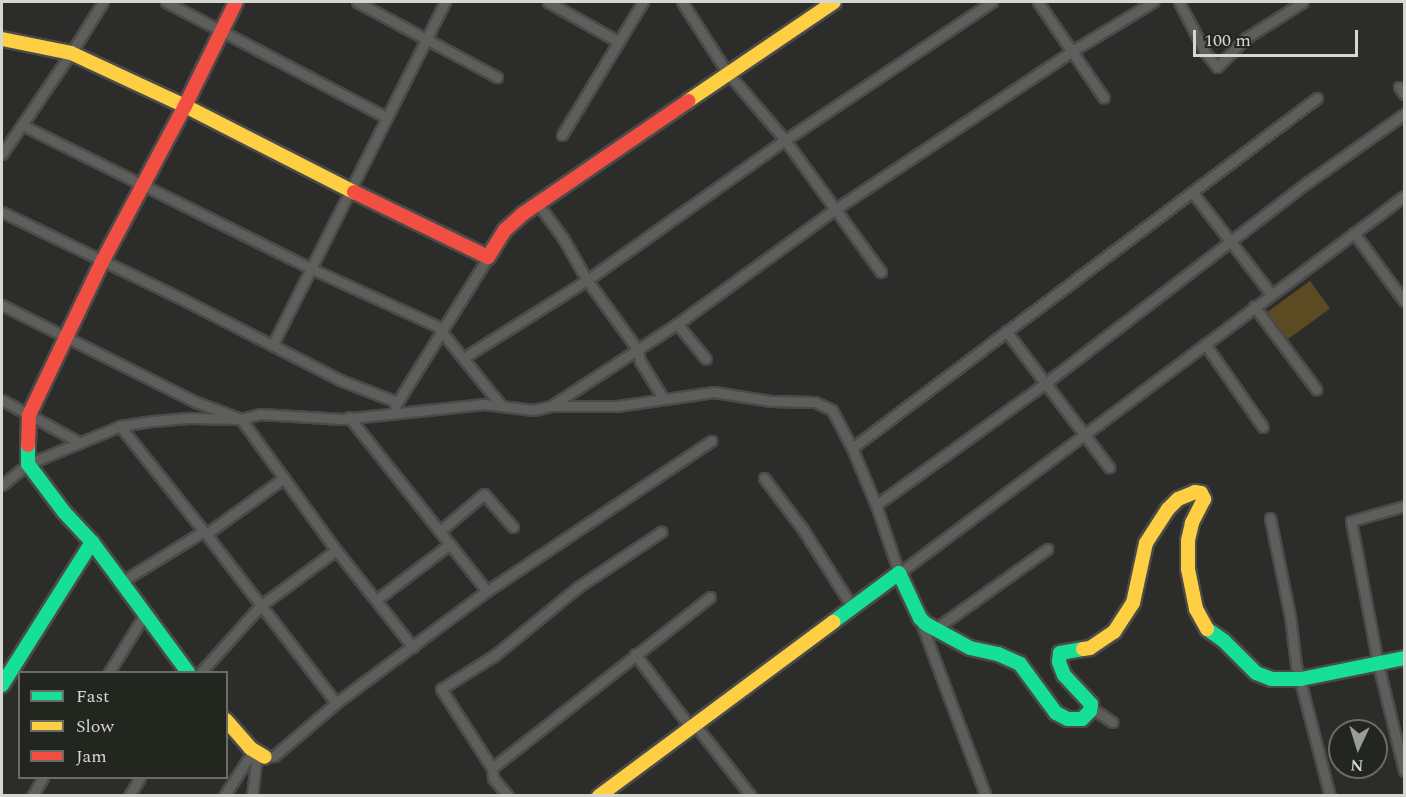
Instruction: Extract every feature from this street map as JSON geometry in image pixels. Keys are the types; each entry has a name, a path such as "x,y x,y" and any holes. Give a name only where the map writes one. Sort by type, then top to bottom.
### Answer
{"street":[{"path":"2,154 103,2"},
{"path":"166,2 223,29 386,117"},
{"path":"187,671 92,542 64,512 28,464 29,415 102,262 185,106 236,2"},
{"path":"357,2 497,77"},
{"path":"273,344 445,2"},
{"path":"548,2 619,42"},
{"path":"562,135 643,2"},
{"path":"682,2 727,72 785,140 881,272"},
{"path":"395,406 505,231 538,204 727,72 834,2"},
{"path":"463,358 587,280 785,140 992,2"},
{"path":"1038,2 1104,98"},
{"path":"551,406 677,324 834,210 1072,51 1153,2"},
{"path":"1179,2 1205,52 1217,68 1246,38 1303,2"},
{"path":"2,39 71,53 185,106 488,257"},
{"path":"852,448 1317,98"},
{"path":"876,505 1047,382 1308,182 1404,114"},
{"path":"22,124 312,269 437,326 500,404"},
{"path":"1193,193 1271,294"},
{"path":"599,795 1404,196"},
{"path":"538,204 563,238 587,280 638,350 640,361 663,398"},
{"path":"2,212 395,406"},
{"path":"1354,233 1404,301"},
{"path":"2,305 196,402 241,419 336,550 413,647"},
{"path":"1254,306 1316,389"},
{"path":"677,324 706,359"},
{"path":"1006,331 1047,382 1108,467"},
{"path":"1204,344 1263,427"},
{"path":"2,485 28,464 120,426 191,418 241,419 260,414 349,417 395,406 500,404 534,410 551,406 617,406 714,392 771,401 815,402 832,410 852,448 876,505 899,573 920,618 985,794"},
{"path":"2,400 79,442"},
{"path":"349,417 487,591"},
{"path":"120,426 336,704"},
{"path":"228,722 258,754 274,756 336,704 487,591 711,441"},
{"path":"122,582 205,533 284,478"},
{"path":"764,478 802,528 853,608"},
{"path":"1112,722 1090,707 1088,699 1064,675 1059,662 1060,653 1090,648 1114,632 1133,603 1146,543 1168,509 1178,499 1194,492 1201,493 1204,499 1192,523 1188,541 1192,592 1200,617 1206,628 1224,641 1256,673 1272,679 1301,679 1404,658"},
{"path":"440,531 484,494 513,527"},
{"path":"1404,506 1351,521 1378,664 1404,771"},
{"path":"1270,518 1290,616 1296,665 1330,795"},
{"path":"508,795 493,777 492,768 441,689 495,655 578,587 662,532"},
{"path":"2,685 92,542"},
{"path":"376,600 450,544"},
{"path":"935,629 1047,549"},
{"path":"202,671 260,606 336,550"},
{"path":"492,768 710,597"},
{"path":"110,671 145,614"},
{"path":"920,618 970,648 998,654 1020,664 1052,709 1062,717 1082,719 1090,707"},
{"path":"635,654 751,795"},
{"path":"224,795 258,754"},
{"path":"252,795 258,754"},
{"path":"32,795 42,779"},
{"path":"129,795 139,779"}],"shaded area":[{"path":"1310,281 1330,309 1286,340 1266,313"}],"traffic: fast":[{"path":"28,445 28,464 64,512 92,542 187,671"},
{"path":"2,685 92,542"},
{"path":"833,622 899,573 920,618 926,624 970,648 998,654 1020,664 1056,713 1068,719 1082,719 1090,711 1091,704 1064,675 1059,662 1060,653 1083,649"},
{"path":"1207,629 1224,641 1256,673 1272,679 1301,679 1404,658"}],"traffic: slow":[{"path":"688,101 834,2"},
{"path":"2,39 71,53 185,106 354,192"},
{"path":"1083,649 1090,648 1114,632 1133,603 1146,543 1168,509 1178,499 1195,492 1201,493 1204,499 1192,523 1188,541 1188,569 1196,609 1207,629"},
{"path":"599,796 833,622"},
{"path":"228,722 250,748 265,757"}],"traffic: jam":[{"path":"28,445 29,415 102,262 185,106 236,2"},
{"path":"354,192 488,257 505,230 524,213 688,101"}]}
